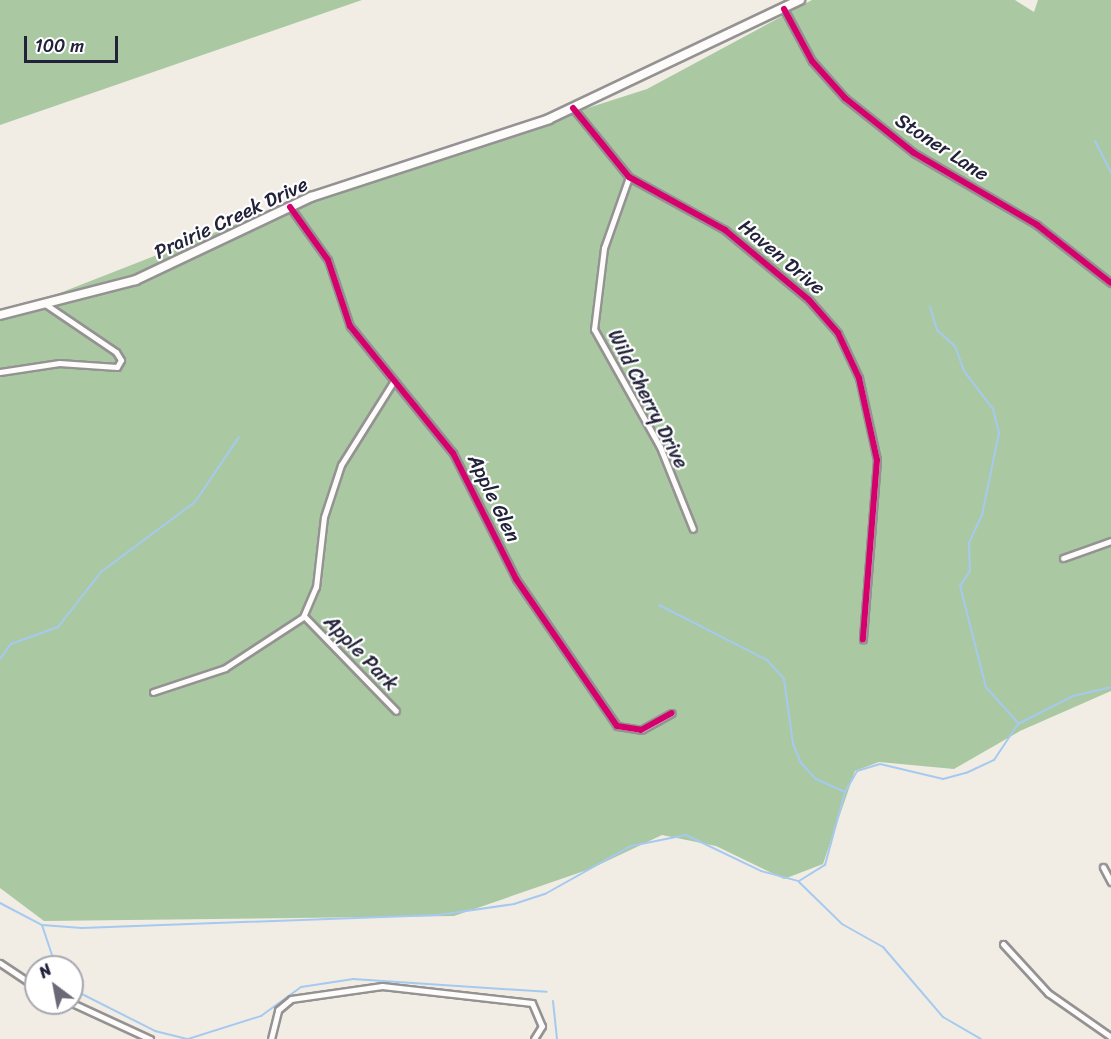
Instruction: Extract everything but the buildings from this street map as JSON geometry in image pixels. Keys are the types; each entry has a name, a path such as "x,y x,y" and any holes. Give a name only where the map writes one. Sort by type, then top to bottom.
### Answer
{"main road":[{"name":"Prairie Creek Drive","path":"0,315 45,304 170,266 290,207 533,124 573,108 800,0"}],"street":[{"name":"Stoner Lane","path":"784,9 812,61 845,98 914,153 1038,225 1111,283"},
{"name":"Haven Drive","path":"573,108 629,177 656,196 693,209 748,249 825,315 850,356 870,423 879,487 862,639"},
{"name":"Wild Cherry Drive","path":"629,177 604,248 594,329 660,447 693,529"},
{"name":"Apple Glen","path":"290,207 328,260 350,326 393,382 453,453 516,579 617,726 641,730 672,713"},
{"path":"0,372 59,363 117,367 120,358 45,304"},
{"path":"153,692 225,668 304,616 316,587 324,517 341,465 393,382"},
{"path":"1063,558 1111,541"},
{"name":"Apple Park","path":"304,616 396,711"},
{"path":"1103,867 1111,882"},
{"path":"1003,944 1048,993 1111,1037"},
{"path":"0,963 24,979"},
{"path":"271,1039 278,1010 291,999 382,986 532,1003 542,1026 534,1039"},
{"path":"84,1008 150,1039"}],"green space":[{"path":"0,0 362,0 0,125"},
{"path":"812,0 1015,0 1034,12 1038,0 1111,0 1111,691 1020,731 954,769 879,762 855,771 823,864 784,879 716,846 662,835 590,869 454,916 44,921 0,888 0,309 47,298 290,203 647,89"}],"waterway":[{"path":"1095,141 1111,172"},
{"path":"930,307 937,330 955,346 964,371 993,409 999,433 982,515 969,543 970,571 960,586 986,687 1018,723"},
{"path":"0,659 11,644 58,627 101,572 195,502 239,437"},
{"path":"659,605 767,660 784,679 793,744 801,763 816,779 845,792"},
{"path":"0,903 42,925 82,928 438,915 514,904 545,894 631,846 686,835 761,871 799,881 825,865 845,792 857,771 880,764 943,779 966,773 994,760 1018,724 1073,696 1111,687"},
{"path":"799,882 842,924 883,947 943,1017 981,1039"},
{"path":"42,925 52,955"},
{"path":"188,1039 261,1016 301,987 353,979 547,992"},
{"path":"84,995 155,1031 188,1039"},
{"path":"553,1001 557,1039"}],"cycle path":[{"path":"784,9 812,61 845,98 914,153 1037,225 1111,283"},
{"path":"573,108 629,177 725,230 809,300 838,333 859,378 877,460 863,639"},
{"path":"290,207 328,260 350,326 453,453 516,579 617,726 641,730 672,713"}]}
